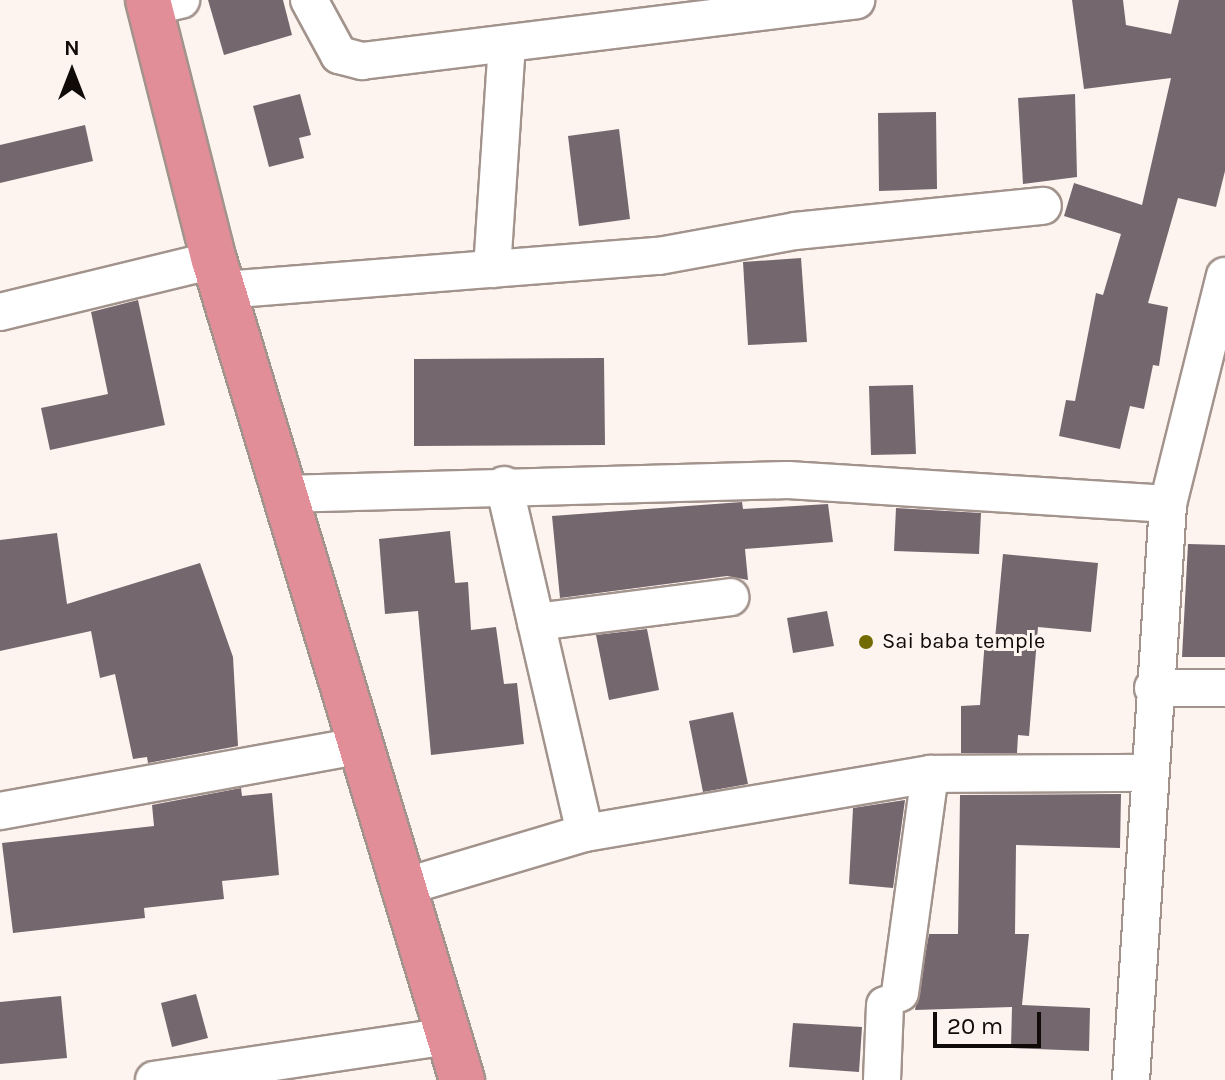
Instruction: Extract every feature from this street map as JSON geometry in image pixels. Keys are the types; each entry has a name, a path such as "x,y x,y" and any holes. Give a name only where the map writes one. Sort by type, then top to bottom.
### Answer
{"highway":[{"path":"160,2 219,275 357,746 462,1080"}],"street":[{"path":"309,0 339,55 362,61 856,0"},
{"path":"492,269 507,44"},
{"path":"0,312 219,275 492,269 659,256 795,231 1043,206"},
{"path":"1131,1080 1147,773 1168,504 1225,276"},
{"path":"284,494 504,485 788,480 1168,504"},
{"path":"504,485 585,833"},
{"path":"536,622 730,597"},
{"path":"1153,688 1225,688"},
{"path":"0,811 357,746"},
{"path":"400,888 585,833 930,774 1147,773"},
{"path":"882,1080 930,774"},
{"path":"154,1080 206,1076 448,1036"}],"building":[{"path":"208,0 283,0 292,35 224,55"},
{"path":"1072,0 1123,0 1126,25 1171,34 1179,0 1225,0 1225,171 1216,207 1178,198 1148,303 1168,307 1159,366 1153,365 1144,409 1130,406 1120,449 1059,436 1066,400 1075,401 1096,293 1103,295 1121,234 1064,216 1074,183 1142,205 1171,78 1084,89"},
{"path":"300,94 311,135 299,138 304,158 269,167 253,106"},
{"path":"1075,94 1077,177 1023,184 1018,98"},
{"path":"936,112 937,189 879,191 878,113"},
{"path":"85,125 93,161 0,183 0,145"},
{"path":"619,129 630,219 579,226 568,136"},
{"path":"801,258 807,342 748,345 743,262"},
{"path":"138,300 165,425 50,450 41,408 108,394 91,312"},
{"path":"604,358 605,445 414,446 414,359"},
{"path":"913,385 916,454 871,455 869,386"},
{"path":"742,502 743,509 828,504 833,542 745,549 748,580 727,576 560,598 552,516"},
{"path":"896,508 981,513 979,554 894,551"},
{"path":"450,531 455,583 468,582 471,630 496,627 504,684 517,683 524,744 431,755 418,611 385,614 379,539"},
{"path":"57,533 67,604 200,563 233,657 238,746 148,763 147,757 133,759 115,674 100,678 91,631 0,651 0,540"},
{"path":"1188,544 1225,545 1225,657 1182,657"},
{"path":"1003,554 1098,563 1091,632 1038,627 1029,736 1018,735 1017,753 961,753 961,706 980,705 985,639 995,639"},
{"path":"827,611 834,646 793,653 787,618"},
{"path":"647,629 659,690 609,700 596,635"},
{"path":"733,712 748,784 703,792 689,721"},
{"path":"241,788 242,796 272,793 279,875 222,881 224,899 144,908 145,918 13,933 2,843 154,826 152,805"},
{"path":"1121,794 1120,848 1016,845 1015,934 1029,934 1022,1005 1090,1008 1089,1051 1011,1048 1012,1007 915,1010 929,934 958,934 960,795"},
{"path":"905,800 893,888 849,884 853,808"},
{"path":"196,994 208,1038 172,1047 161,1003"},
{"path":"61,996 67,1058 0,1064 0,1002"},
{"path":"793,1023 862,1027 859,1072 789,1067"}],"place":[{"name":"Sai baba temple","path":"866,642"}]}
